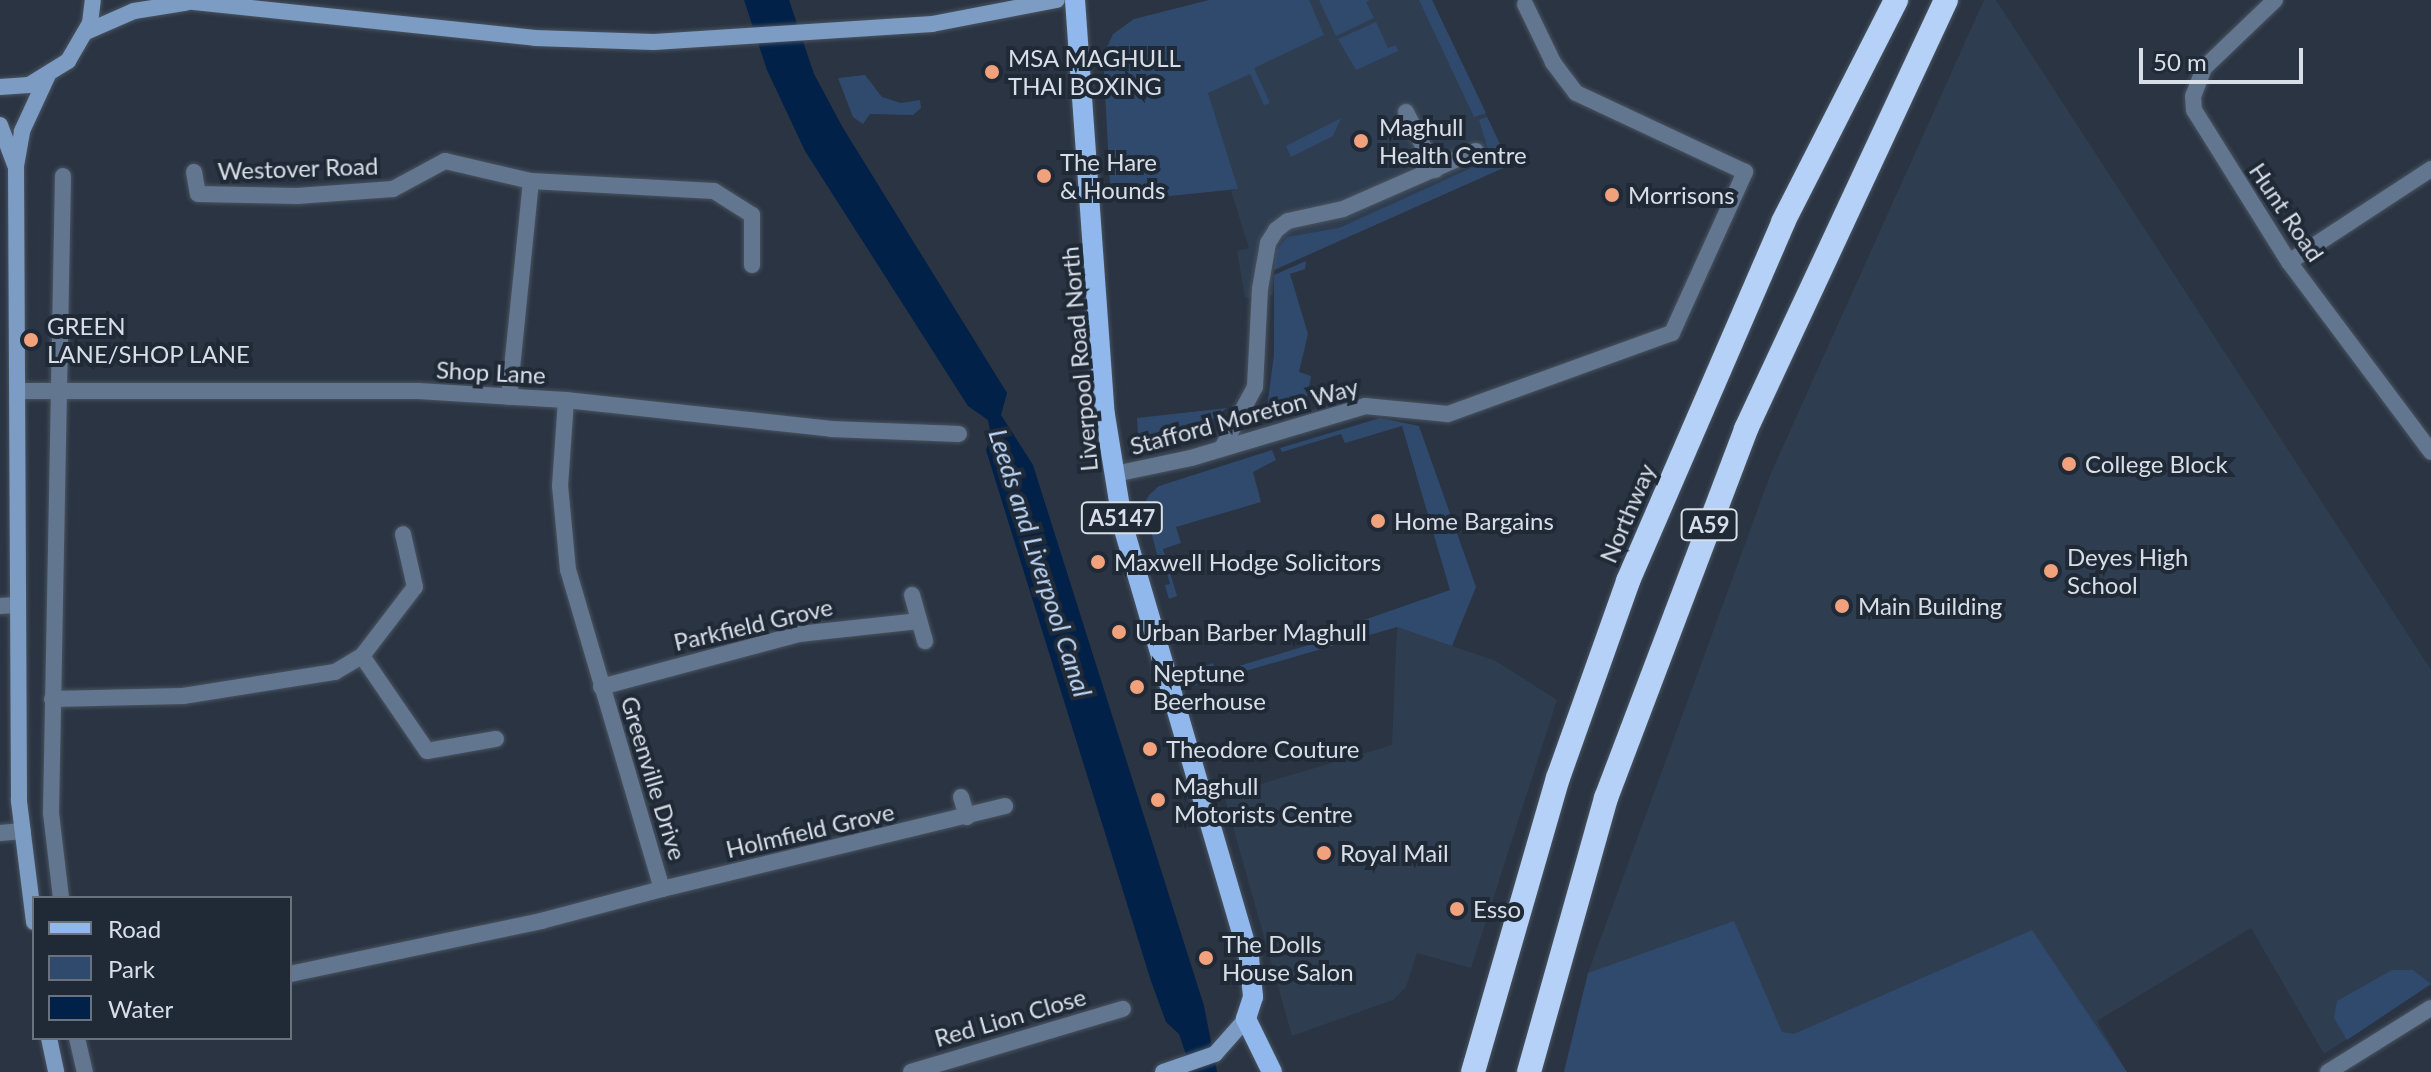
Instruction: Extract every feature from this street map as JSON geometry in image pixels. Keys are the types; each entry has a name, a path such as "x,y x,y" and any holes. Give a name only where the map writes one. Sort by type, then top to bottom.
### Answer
{"highway":[{"name":"Northway","path":"1473,1072 1558,778 1628,581 1783,222 1896,0"},
{"name":"A59","path":"1529,1072 1606,798 1740,444 1946,0"}],"main road":[{"path":"0,87 47,77 68,61 86,32 93,0"},
{"path":"86,32 134,11 181,1 535,38 712,42 836,34 960,20 1057,0"},
{"name":"Liverpool Road North","path":"1075,0 1105,415 1125,534 1249,958 1253,997 1246,1019"},
{"path":"32,905 23,831 18,605 16,166 22,131 47,77"},
{"path":"0,125 16,166"},
{"path":"1166,1071 1215,1054 1246,1019 1272,1072"},
{"path":"49,1040 56,1072"}],"street":[{"name":"Hunt Road","path":"2275,0 2204,68 2193,96 2200,124 2289,262 2431,452"},
{"name":"Stafford Moreton Way","path":"1115,474 1222,448 1365,406 1448,414 1672,333 1745,172 1576,93 1553,62 1525,4"},
{"path":"1406,112 1435,170"},
{"path":"1222,448 1255,387 1260,289 1268,243 1276,230 1288,221 1343,209 1476,151"},
{"name":"Westover Road","path":"194,172 198,194 212,195 297,196 393,189 445,161 531,181"},
{"path":"2289,262 2431,169"},
{"path":"61,896 51,813 63,176"},
{"path":"509,397 531,181 714,191 752,215 752,265"},
{"name":"Shop Lane","path":"18,391 418,391 566,400 831,429 959,434"},
{"name":"Greenville Drive","path":"292,974 541,921 662,889 568,570 560,486 566,400"},
{"path":"52,699 249,689 335,672 362,656 415,587 403,534"},
{"path":"912,595 925,641"},
{"path":"0,606 18,605"},
{"name":"Parkfield Grove","path":"601,687 799,634 919,621"},
{"path":"362,656 427,751 496,739"},
{"path":"961,797 967,817"},
{"name":"Holmfield Grove","path":"662,889 1005,806"},
{"path":"0,833 23,831"},
{"path":"2328,1072 2431,1008"},
{"name":"Red Lion Close","path":"911,1072 1123,1009"},
{"path":"77,1040 85,1072"}],"shaded area":[{"name":"Maghull Health Centre","path":"1432,0 1510,165 1274,270 1273,295 1245,298 1237,251 1249,248 1231,191 1237,189 1207,93 1202,2"},
{"name":"Deyes High School","path":"1984,0 1996,0 2431,670 2431,984 2324,1054 2251,928 2097,1021 2127,1072 1564,1072 1588,973 1771,473"},
{"path":"1397,627 1496,661 1557,700 1471,968 1417,953 1406,987 1393,1000 1292,1036 1224,795 1392,745"}],"green space":[{"path":"1209,0 1309,0 1324,35 1254,68 1270,103 1264,105 1250,74 1208,93 1238,189 1111,202 1103,56 1113,34 1134,19"},
{"path":"1319,0 1370,0 1366,2 1374,18 1336,36"},
{"path":"1419,0 1432,0 1486,113 1474,117"},
{"path":"1376,22 1388,48 1396,45 1398,51 1356,70 1338,39"},
{"path":"865,75 882,97 901,103 920,100 921,108 913,115 870,114 863,124 853,117 838,78"},
{"path":"1487,117 1510,165 1274,270 1276,251 1287,237 1339,228 1491,159 1479,120"},
{"path":"1341,118 1333,136 1291,157 1286,146"},
{"path":"1306,261 1305,269 1290,274 1308,334 1299,372 1311,376 1306,403 1266,415 1274,355 1274,275"},
{"path":"1227,408 1183,442 1154,445 1138,435 1137,418"},
{"path":"1380,418 1419,426 1476,587 1452,646 1397,627 1194,686 1192,678 1213,663 1216,673 1342,635 1366,627 1364,620 1450,590 1402,426 1345,443 1341,434 1282,452 1280,448"},
{"path":"1272,450 1276,460 1253,472 1261,502 1176,527 1181,543 1163,549 1177,596 1169,599 1165,585 1170,584 1166,570 1161,570 1144,504 1149,495 1159,486"},
{"path":"1734,921 1782,1032 1794,1034 2032,930 2127,1072 1564,1072 1588,973"},
{"path":"2392,970 2413,970 2431,984 2347,1040 2334,1018 2337,1001"}],"water":[{"name":"Leeds and Liverpool Canal","path":"744,0 789,0 814,74 843,128 1007,393 1001,415 1033,465 1204,1006 1217,1072 1192,1072 1179,1034 1166,1022 1151,981 986,450 991,436 988,420 968,406 805,151 767,70"}],"place":[{"name":"MSA MAGHULL THAI BOXING","path":"992,72"},
{"name":"Maghull Health Centre","path":"1361,141"},
{"name":"The Hare & Hounds","path":"1044,176"},
{"name":"Morrisons","path":"1612,195"},
{"name":"GREEN LANE/SHOP LANE","path":"31,340"},
{"name":"College Block","path":"2069,464"},
{"name":"Home Bargains","path":"1378,521"},
{"name":"Maxwell Hodge Solicitors","path":"1098,562"},
{"name":"Deyes High School","path":"2051,571"},
{"name":"Main Building","path":"1842,606"},
{"name":"Urban Barber Maghull","path":"1119,632"},
{"name":"Neptune Beerhouse","path":"1137,687"},
{"name":"Theodore Couture","path":"1150,749"},
{"name":"Maghull Motorists Centre","path":"1158,800"},
{"name":"Royal Mail","path":"1324,853"},
{"name":"Esso","path":"1457,909"},
{"name":"The Dolls House Salon","path":"1206,958"}]}
